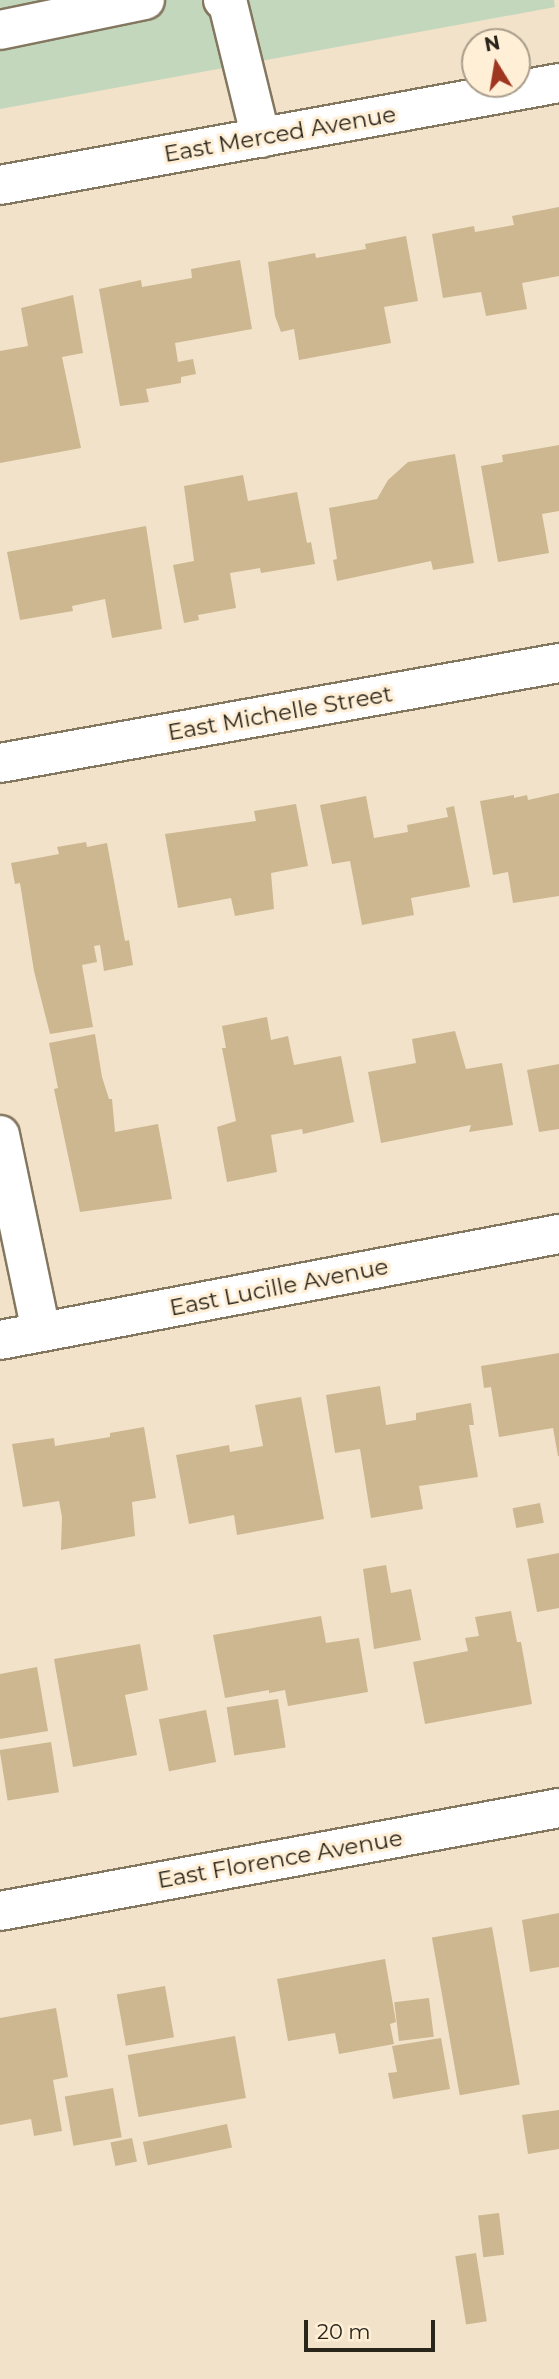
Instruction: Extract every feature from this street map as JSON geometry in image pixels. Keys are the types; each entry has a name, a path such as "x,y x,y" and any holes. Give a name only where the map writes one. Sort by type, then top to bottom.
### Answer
{"street":[{"path":"0,30 145,0"},
{"path":"223,0 228,4 261,138"},
{"name":"East Merced Avenue","path":"0,185 559,83"},
{"name":"East Michelle Street","path":"0,763 559,663"},
{"path":"0,1135 41,1332"},
{"name":"East Lucille Avenue","path":"0,1340 559,1234"},
{"name":"East Florence Avenue","path":"0,1910 559,1808"}],"green space":[{"path":"0,0 554,0 555,7 0,109"}],"building":[{"path":"559,207 559,276 522,283 527,309 486,316 481,292 443,298 432,234 474,226 475,232 514,225 512,216"},
{"path":"406,236 418,301 384,307 391,343 299,360 294,329 281,332 275,316 268,262 315,253 316,258 366,249 365,244"},
{"path":"240,260 252,329 175,343 178,362 193,359 196,374 181,377 181,383 146,389 149,402 120,406 99,289 141,280 142,287 192,278 191,269"},
{"path":"73,295 83,353 62,357 81,448 0,463 0,351 28,346 21,308"},
{"path":"559,445 559,511 542,514 549,553 498,562 481,466 503,462 502,455"},
{"path":"455,454 474,563 433,570 431,561 337,581 333,560 337,559 329,508 377,499 388,480 408,462"},
{"path":"243,475 248,501 297,492 307,543 311,542 315,564 261,573 260,568 230,573 236,608 198,615 199,620 184,623 173,565 194,561 184,486"},
{"path":"146,526 162,629 112,638 105,599 72,606 73,611 20,620 7,552"},
{"path":"559,793 559,896 513,903 508,872 493,875 480,801 514,795 514,798 527,795 528,800"},
{"path":"366,796 374,838 408,832 407,825 448,817 446,808 454,806 470,887 411,898 414,915 362,925 350,861 332,864 320,805"},
{"path":"296,804 308,866 271,873 274,909 235,916 231,898 178,908 165,834 256,821 254,811"},
{"path":"86,842 87,847 107,843 125,941 129,940 133,965 104,971 100,945 94,946 97,962 82,965 93,1027 50,1034 34,971 20,883 15,884 11,863 59,854 57,847"},
{"path":"267,1017 271,1040 288,1036 294,1065 341,1056 354,1122 303,1134 302,1129 271,1135 277,1172 227,1182 217,1127 236,1121 222,1048 226,1048 222,1026"},
{"path":"455,1031 466,1069 502,1063 513,1125 469,1132 471,1125 381,1143 368,1072 416,1063 412,1039"},
{"path":"95,1034 102,1077 109,1099 112,1099 115,1132 158,1124 172,1199 80,1212 54,1089 58,1088 49,1043"},
{"path":"559,1064 559,1129 539,1132 527,1070"},
{"path":"559,1353 559,1456 553,1428 499,1437 491,1387 484,1388 481,1366"},
{"path":"380,1386 386,1425 416,1420 416,1413 471,1403 474,1425 469,1425 478,1477 419,1486 423,1509 371,1518 360,1449 335,1453 326,1395"},
{"path":"301,1397 324,1519 237,1535 234,1515 189,1524 176,1455 229,1445 230,1452 263,1446 255,1405"},
{"path":"144,1427 156,1498 132,1502 135,1536 61,1550 62,1517 59,1501 23,1507 12,1444 54,1438 55,1446 110,1437 110,1433"},
{"path":"540,1503 544,1523 516,1528 513,1508"},
{"path":"559,1553 559,1608 537,1612 527,1559"},
{"path":"386,1565 391,1593 411,1589 421,1640 374,1649 363,1569"},
{"path":"511,1611 517,1642 521,1642 532,1704 425,1724 413,1662 468,1651 465,1638 479,1636 475,1617"},
{"path":"321,1616 326,1643 359,1638 368,1692 288,1706 285,1690 269,1693 269,1690 225,1698 213,1635"},
{"path":"140,1644 148,1690 125,1695 137,1755 73,1767 54,1659"},
{"path":"37,1667 48,1731 0,1739 0,1674"},
{"path":"278,1699 286,1747 234,1756 227,1707"},
{"path":"206,1710 216,1762 169,1771 159,1719"},
{"path":"51,1742 59,1792 8,1801 0,1750"},
{"path":"559,1913 559,1967 530,1972 522,1920"},
{"path":"492,1927 520,2085 460,2095 432,1938"},
{"path":"385,1959 396,2022 390,2024 394,2044 339,2054 335,2033 288,2041 277,1979"},
{"path":"165,1986 174,2037 126,2046 117,1995"},
{"path":"429,1998 434,2037 399,2041 394,2002"},
{"path":"56,2008 68,2077 53,2080 62,2131 34,2136 31,2119 0,2125 0,2018"},
{"path":"235,2036 246,2098 139,2117 128,2055"},
{"path":"441,2038 450,2089 393,2099 388,2073 397,2072 392,2046"},
{"path":"113,2088 122,2137 73,2146 65,2097"},
{"path":"559,2110 559,2149 528,2154 522,2115"},
{"path":"227,2124 232,2147 148,2165 143,2142"},
{"path":"132,2138 137,2161 115,2166 110,2143"},
{"path":"499,2213 504,2255 483,2257 478,2216"},
{"path":"476,2253 487,2321 466,2324 455,2256"}]}
